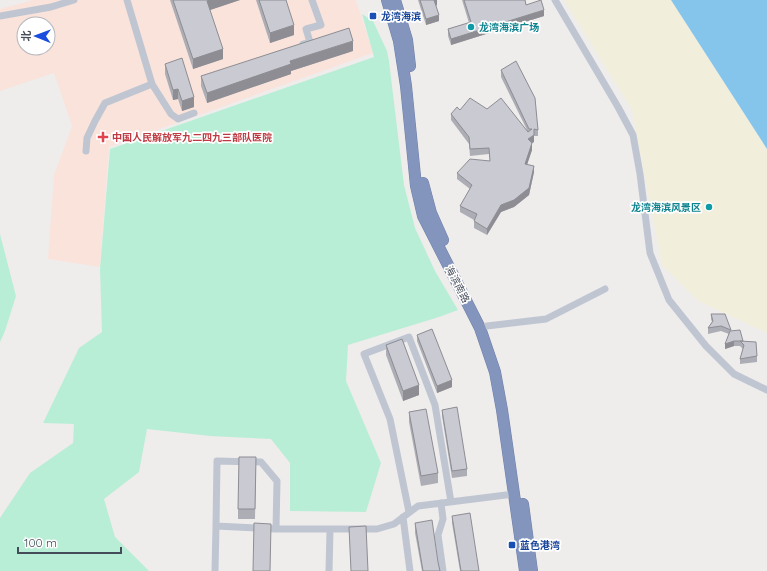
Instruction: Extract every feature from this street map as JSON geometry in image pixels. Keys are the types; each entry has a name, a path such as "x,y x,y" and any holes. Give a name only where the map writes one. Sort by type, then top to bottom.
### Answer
{"highway":[{"name":"海滨南路","path":"386,0 399,41 406,86 416,186 423,216 480,328 495,372 502,410 524,571"},
{"name":"海滨南路","path":"395,0 407,40 423,185 431,213 444,243 487,326 501,369 510,409 532,571"}],"street":[{"path":"0,16 51,7 74,0"},
{"path":"127,0 152,84 171,114 178,119 194,113"},
{"path":"295,47 310,42 306,29 321,25 312,0"},
{"path":"555,0 633,135 640,174 650,253 669,300 706,346 734,374 767,390"},
{"path":"86,151 87,138 105,103 152,84"},
{"path":"487,326 546,318 606,289"},
{"path":"410,571 406,515 390,419 364,354 409,337 435,405 451,502"},
{"path":"215,571 217,461 261,462 277,481 276,529"},
{"path":"216,526 276,529 377,529 394,524 418,506 514,494"},
{"path":"441,503 443,519 438,535 443,571"},
{"path":"329,571 330,530"}],"shaded area":[{"name":"中国人民解放军九二四九三部队医院","path":"33,0 356,0 373,53 109,147 100,267 48,259 54,175 72,126 54,73 0,91 0,9"}],"green space":[{"path":"362,14 373,21 387,51 404,185 415,228 435,271 458,310 348,345 346,381 381,463 366,512 290,511 290,463 271,439 210,436 147,429 139,472 104,499 115,537 149,571 0,571 0,518 30,473 73,443 74,424 43,423 79,348 102,332 100,269 110,149 374,57"},
{"path":"0,234 16,296 0,342"}],"sand":[{"name":"龙湾海滨风景区","path":"564,0 671,0 767,149 767,333 698,301 662,265 632,110"}],"water":[{"path":"671,0 767,0 767,149"}],"building":[{"path":"173,0 210,0 207,1 223,49 193,59"},
{"path":"259,0 286,0 294,25 270,33"},
{"path":"420,0 434,0 439,15 426,19"},
{"path":"464,0 525,0 526,5 541,0 544,10 451,39 448,29 471,22"},
{"path":"349,28 353,41 290,61 291,64 207,93 201,76"},
{"path":"182,58 194,97 182,101 178,89 173,90 165,64"},
{"path":"516,61 535,98 538,130 534,129 534,135 528,139 532,143 525,164 534,166 529,188 514,200 501,205 487,229 474,221 477,214 460,206 472,185 457,173 470,159 490,161 489,148 470,149 469,137 451,114 457,107 460,110 470,98 487,109 501,98 528,132 532,129 529,129 501,70"},
{"path":"711,314 725,314 731,330 721,326 708,328 713,321"},
{"path":"432,329 452,380 437,386 417,335"},
{"path":"740,330 743,341 734,341 725,344 730,331"},
{"path":"402,339 419,385 403,391 386,345"},
{"path":"740,341 756,342 757,356 740,359 744,345"},
{"path":"457,407 467,469 452,471 442,410"},
{"path":"426,409 438,473 421,476 409,412"},
{"path":"239,457 256,457 255,509 238,509"},
{"path":"470,513 479,571 461,571 452,516"},
{"path":"432,520 440,571 423,571 415,523"},
{"path":"254,523 271,524 270,571 253,571"},
{"path":"366,526 368,571 351,571 349,527"}],"place":[{"name":"龙湾海滨","path":"373,16"},
{"name":"龙湾海滨广场","path":"471,27"},
{"name":"中国人民解放军九二四九三部队医院","path":"103,137"},
{"name":"龙湾海滨风景区","path":"709,207"},
{"name":"蓝色港湾","path":"512,545"}]}
